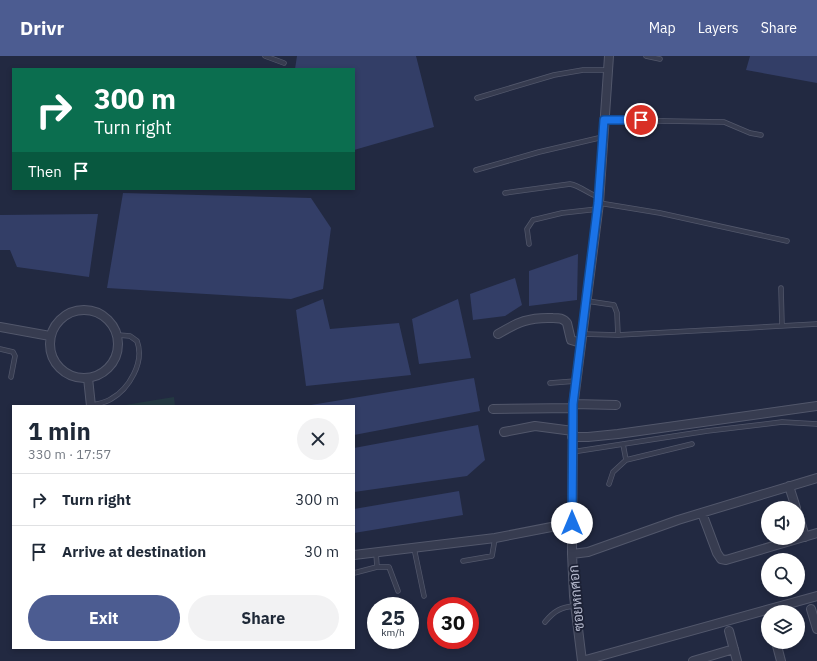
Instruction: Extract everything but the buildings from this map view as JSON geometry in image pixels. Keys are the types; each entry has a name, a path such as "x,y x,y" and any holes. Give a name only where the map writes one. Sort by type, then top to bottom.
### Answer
{"street":[{"name":"ซอยหกศอก","path":"585,660 575,606 576,554 572,523 575,406 576,381 581,343 585,334 590,301 600,203 609,56"},
{"path":"84,309 97,311 108,318 118,335 117,354 111,366 101,374 88,378 69,375 58,367 52,356 50,336 60,319 71,312 84,309"},
{"path":"498,334 514,324 527,319 560,318 567,323 571,340 581,343"},
{"path":"0,327 50,336"},
{"path":"88,378 91,405"},
{"path":"493,409 591,404 616,405"},
{"path":"504,432 535,426 588,437 817,406"},
{"path":"576,554 588,552 702,513 817,478"},
{"path":"789,486 794,501"},
{"path":"702,513 717,553 721,559 726,560 778,545"},
{"path":"355,555 495,538 572,523"},
{"path":"805,537 817,533"},
{"path":"585,660 817,596"},
{"path":"811,609 817,629"},
{"path":"729,631 737,661"},
{"path":"693,661 734,649"},
{"path":"778,649 781,661"}],"lane":[{"path":"265,56 284,63"},
{"path":"646,56 660,59"},
{"path":"477,98 554,75 583,70 608,70"},
{"path":"604,120 724,122 750,133 761,135"},
{"path":"476,170 539,152 603,137"},
{"path":"505,193 570,184 576,185 600,203"},
{"path":"530,244 527,229 533,220 600,203 660,213 787,241"},
{"path":"781,288 782,326"},
{"path":"590,301 614,305 616,309 618,335"},
{"path":"585,334 618,335 817,324"},
{"path":"94,405 109,400 119,394 136,368 140,357 137,341 130,336 118,335"},
{"path":"0,349 13,352 15,356 11,377"},
{"path":"550,383 576,381"},
{"path":"575,452 782,422 817,424"},
{"path":"623,444 626,460"},
{"path":"609,484 613,472 626,460 692,444"},
{"path":"463,561 492,556 495,538"},
{"path":"414,547 424,596"},
{"path":"376,552 377,568"},
{"path":"355,573 389,567 398,591"},
{"path":"545,622 556,611 564,607 575,606"}],"shaded area":[{"path":"174,397 175,405 125,405"}],"water":[{"path":"297,56 416,56 434,127 355,150 355,68 295,68"},
{"path":"750,56 817,56 817,83 746,70"},
{"path":"123,193 311,198 331,228 323,289 291,299 107,288"},
{"path":"98,214 89,277 17,267 10,250 0,250 0,215"},
{"path":"578,254 577,300 529,306 529,271"},
{"path":"515,278 522,305 505,316 473,320 470,294"},
{"path":"323,299 330,329 399,323 411,375 306,386 296,310"},
{"path":"458,299 471,358 419,364 412,319"},
{"path":"474,378 480,411 355,435 355,405 311,405"},
{"path":"478,425 485,460 467,476 355,492 355,448"},
{"path":"459,491 463,515 355,533 355,509"}],"route":[{"path":"572,523 573,404 598,203 604,120 641,120"}]}
